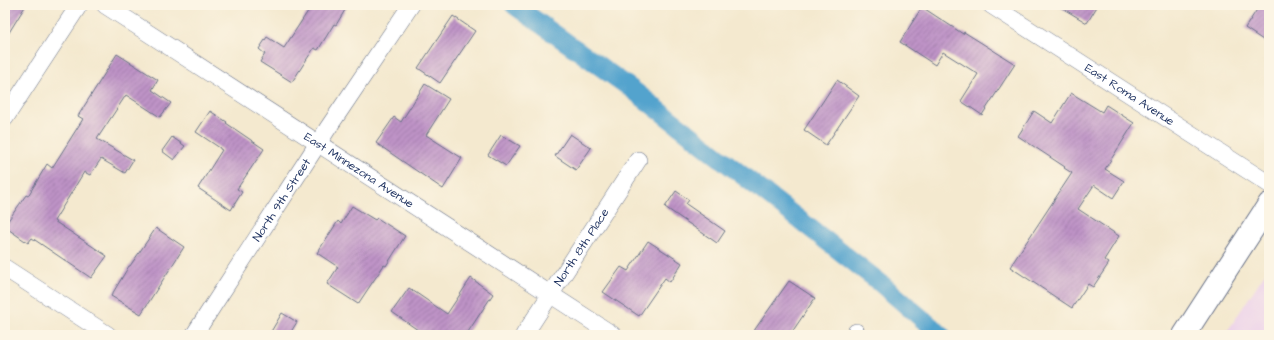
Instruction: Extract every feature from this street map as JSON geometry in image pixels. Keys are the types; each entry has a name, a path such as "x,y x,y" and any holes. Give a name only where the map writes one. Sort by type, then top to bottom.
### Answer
{"main road":[{"path":"1184,335 1269,204"}],"street":[{"path":"5,118 79,5"},
{"name":"East Minnezona Avenue","path":"105,5 613,335"},
{"name":"North 9th Street","path":"194,335 318,143 411,5"},
{"name":"East Roma Avenue","path":"991,5 1269,184"},
{"name":"North 8th Place","path":"524,335 638,160"},
{"path":"5,268 108,335"}],"shaded area":[{"path":"1269,267 1269,335 1225,335"}],"building":[{"path":"5,5 26,5 5,39"},
{"path":"312,5 348,5 318,50 314,48 292,82 260,62 265,54 259,49 267,37 284,48"},
{"path":"1057,5 1098,5 1087,23"},
{"path":"1260,5 1269,5 1269,44 1245,28"},
{"path":"922,7 963,34 964,32 1015,64 982,115 961,101 978,74 943,52 935,65 900,42"},
{"path":"453,16 475,31 440,83 418,68"},
{"path":"117,54 158,80 152,90 171,103 160,117 126,95 97,139 133,160 125,173 101,159 90,175 84,172 54,221 107,256 91,278 32,238 28,243 5,227 5,225 26,195 28,196 47,164 52,168 83,119 78,116"},
{"path":"837,80 859,96 826,145 804,130"},
{"path":"425,84 449,99 426,135 462,158 443,189 376,143 394,117 401,122"},
{"path":"1071,93 1102,112 1106,105 1134,123 1105,169 1124,181 1113,198 1094,185 1078,209 1119,236 1104,260 1109,263 1093,287 1088,284 1072,308 1010,267 1072,173 1018,136 1034,111 1052,123"},
{"path":"210,111 264,149 237,189 242,192 231,210 198,188 222,150 196,132"},
{"path":"570,134 591,148 576,170 555,156"},
{"path":"501,135 520,146 506,166 488,155"},
{"path":"172,137 185,146 174,160 162,151"},
{"path":"676,191 689,200 686,204 725,231 717,243 665,207"},
{"path":"352,206 375,220 377,218 405,236 386,266 384,265 358,304 327,284 338,267 317,253 338,221 341,224"},
{"path":"156,228 184,247 141,314 111,296 129,266"},
{"path":"648,241 682,263 670,282 665,278 639,316 603,292 621,267 628,271"},
{"path":"471,278 493,294 466,335 425,335 392,312 409,288 447,314"},
{"path":"789,281 815,298 790,335 751,335"},
{"path":"282,313 297,322 289,335 269,335"}],"waterway":[{"path":"514,5 633,90 878,281 941,335"}]}
